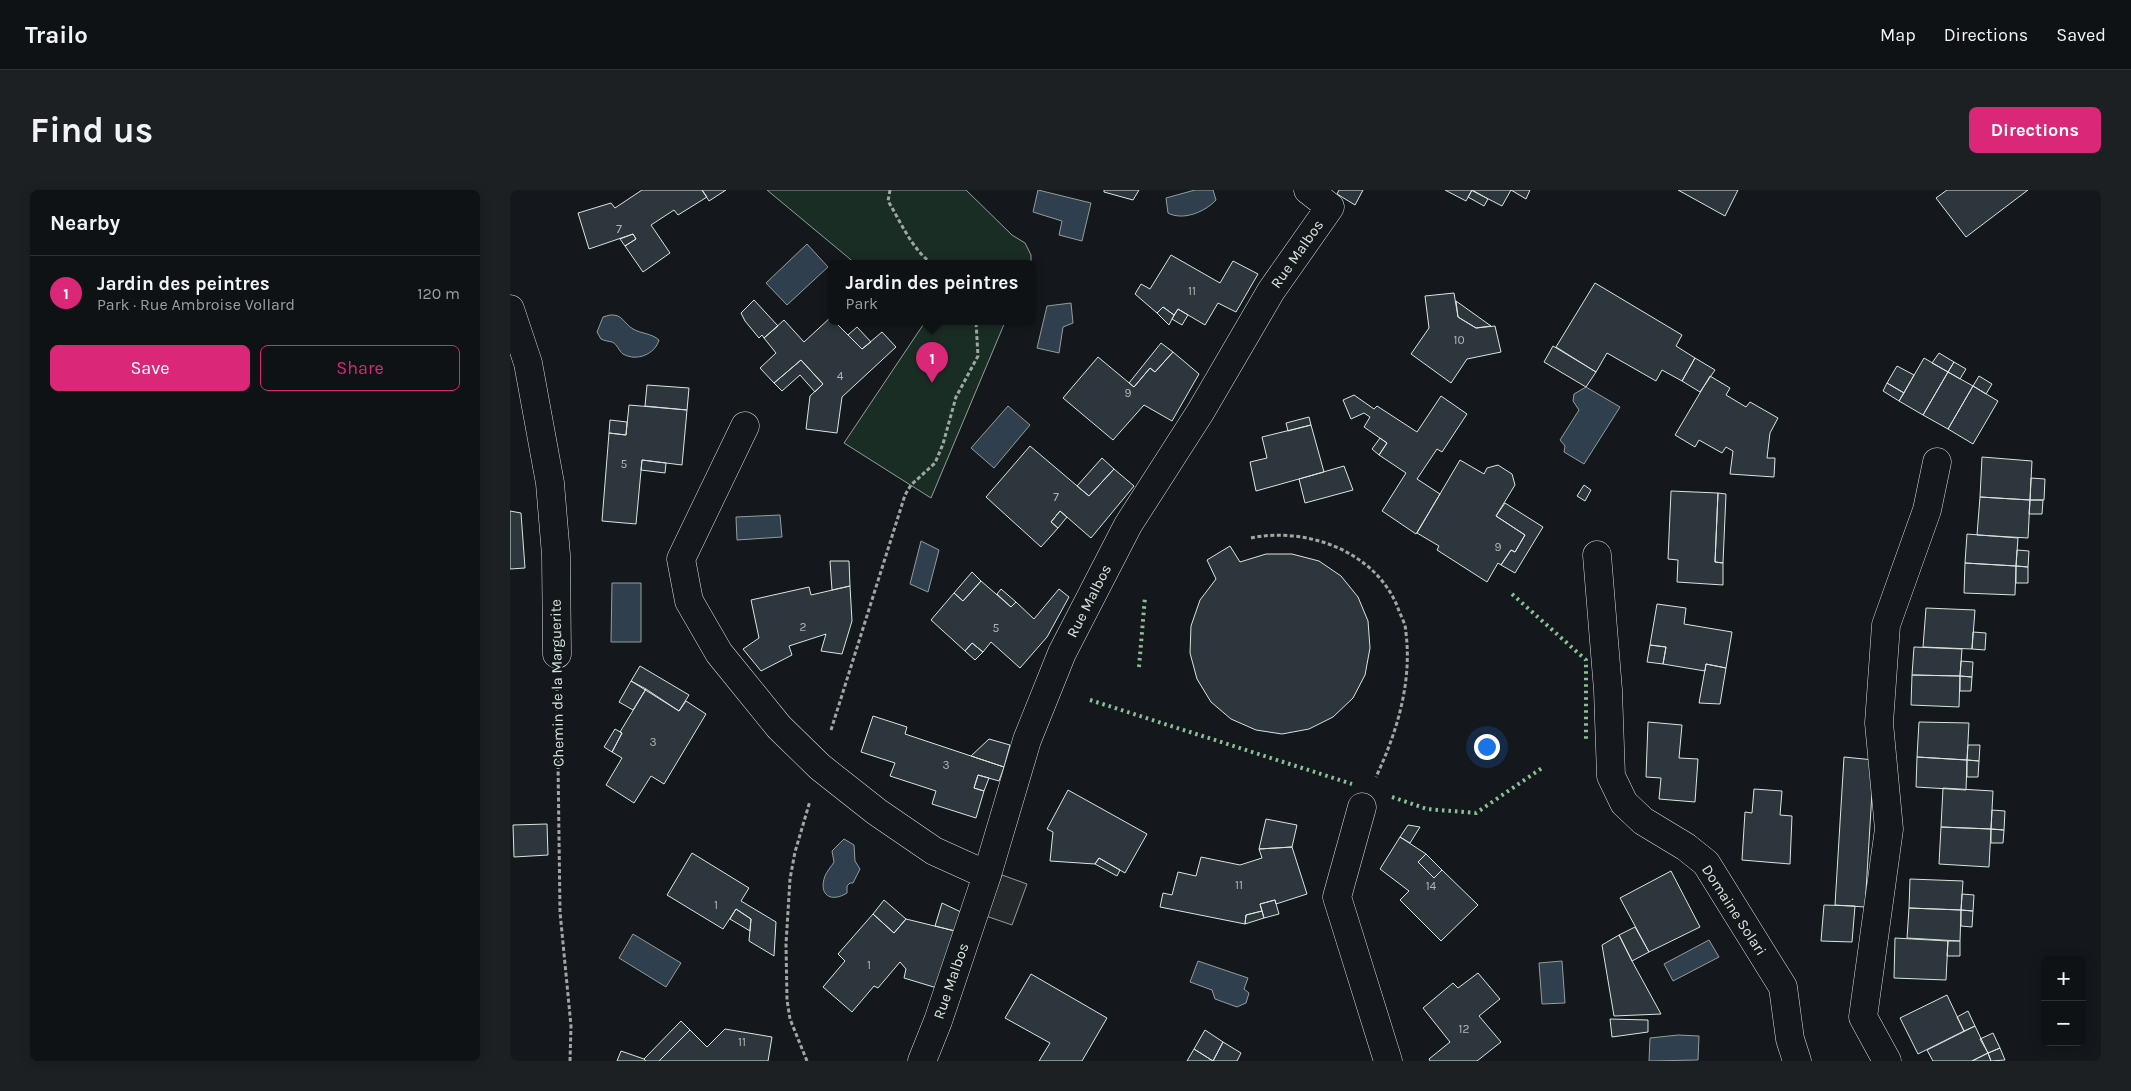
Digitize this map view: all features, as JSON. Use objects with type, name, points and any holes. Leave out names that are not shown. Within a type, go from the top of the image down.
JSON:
[{"type":"street","name":"Rue Malbos","points":[[922,1061],[938,1021],[988,874],[1027,740],[1062,653],[1128,525],[1201,411],[1271,291],[1330,207],[1308,190]]},
{"type":"street","name":"Chemin de la Marguerite","points":[[510,309],[528,363],[550,483],[556,554],[557,654]]},
{"type":"street","points":[[746,426],[681,559],[688,600],[719,652],[779,727],[820,767],[877,812],[934,851],[988,874]]},
{"type":"street","points":[[1887,1061],[1863,1017],[1889,828],[1879,723],[1886,625],[1927,510],[1937,462]]},
{"type":"street","name":"Domaine Solari","points":[[1597,555],[1608,690],[1611,776],[1624,803],[1643,821],[1686,847],[1706,864],[1783,987],[1790,1039],[1797,1061]]},
{"type":"street","points":[[1362,807],[1337,897],[1388,1061]]},
{"type":"path","points":[[890,190],[888,201],[915,246],[927,260]]},
{"type":"path","points":[[807,1061],[790,1019],[787,1000],[786,944],[790,879],[795,852],[905,495],[910,485],[935,463],[948,433],[951,413],[956,398],[978,356],[976,325]]},
{"type":"path","points":[[1251,538],[1268,534],[1292,535],[1329,542],[1355,556],[1380,579],[1395,598],[1406,631],[1408,666],[1401,709],[1386,756],[1362,807]]},
{"type":"path","name":"Chemin de la Marguerite","points":[[557,654],[560,912],[571,1026],[570,1061]]},
{"type":"green space","points":[[767,190],[966,190],[1012,235],[1025,243],[1031,255],[1031,260],[851,260]]},
{"type":"green space","points":[[923,325],[1004,325],[931,498],[844,443]]},
{"type":"shaded area","points":[[1002,875],[1027,884],[1012,925],[986,916]]},
{"type":"water","points":[[1038,190],[1091,203],[1082,241],[1059,235],[1062,221],[1033,212]]},
{"type":"water","points":[[1195,190],[1213,190],[1216,200],[1206,208],[1187,216],[1168,213],[1166,198]]},
{"type":"water","points":[[807,244],[828,267],[787,305],[766,283]]},
{"type":"water","points":[[1071,303],[1073,323],[1063,327],[1059,353],[1037,348],[1047,306]]},
{"type":"water","points":[[610,315],[620,317],[633,329],[656,338],[659,340],[657,345],[650,353],[639,357],[623,354],[614,343],[601,339],[597,332],[603,317]]},
{"type":"water","points":[[1586,387],[1620,407],[1584,464],[1564,452],[1565,446],[1560,440],[1579,410],[1573,401],[1574,394]]},
{"type":"water","points":[[1008,406],[1030,425],[994,468],[971,448]]},
{"type":"water","points":[[780,515],[782,537],[737,540],[736,517]]},
{"type":"water","points":[[921,541],[939,550],[928,592],[910,584]]},
{"type":"water","points":[[612,583],[641,583],[641,642],[611,642]]},
{"type":"water","points":[[844,839],[854,845],[855,861],[860,869],[853,883],[847,886],[847,893],[831,897],[825,892],[823,883],[826,874],[834,862],[832,851]]},
{"type":"water","points":[[633,934],[681,963],[666,987],[619,958]]},
{"type":"water","points":[[1709,940],[1719,957],[1673,981],[1664,964]]},
{"type":"water","points":[[1198,961],[1248,978],[1244,989],[1249,993],[1246,1003],[1237,1007],[1215,999],[1212,990],[1190,982]]},
{"type":"water","points":[[1562,961],[1565,1003],[1542,1004],[1539,963]]},
{"type":"water","points":[[1678,1035],[1699,1036],[1698,1060],[1649,1061],[1650,1038]]},
{"type":"building","points":[[642,190],[702,190],[707,197],[678,215],[674,210],[651,225],[670,253],[643,272],[625,246],[636,239],[633,234],[589,249],[578,213],[611,203],[615,208]]},
{"type":"building","points":[[702,190],[726,190],[709,201]]},
{"type":"building","points":[[1104,190],[1139,190],[1133,200],[1104,192]]},
{"type":"building","points":[[1339,190],[1363,190],[1355,205],[1337,194]]},
{"type":"building","points":[[1445,190],[1472,190],[1466,201]]},
{"type":"building","points":[[1471,190],[1511,190],[1502,206]]},
{"type":"building","points":[[1472,190],[1488,199],[1484,206],[1468,197]]},
{"type":"building","points":[[1511,190],[1530,190],[1526,199]]},
{"type":"building","points":[[1678,190],[1738,190],[1725,216]]},
{"type":"building","points":[[1947,190],[2028,190],[1966,237],[1936,198]]},
{"type":"building","points":[[633,234],[636,239],[625,246],[620,239]]},
{"type":"building","points":[[1171,255],[1220,283],[1233,261],[1258,274],[1236,312],[1218,303],[1205,325],[1178,309],[1174,315],[1163,307],[1157,313],[1135,294],[1141,284],[1150,289]]},
{"type":"building","points":[[1595,283],[1682,335],[1676,346],[1695,358],[1682,381],[1662,370],[1656,381],[1607,353],[1596,372],[1556,347]]},
{"type":"building","points":[[1454,293],[1458,317],[1476,328],[1495,326],[1501,352],[1467,359],[1451,383],[1411,354],[1429,328],[1425,296]]},
{"type":"building","points":[[754,300],[778,326],[764,338],[762,335],[759,338],[741,313]]},
{"type":"building","points":[[1456,301],[1491,326],[1476,328],[1458,317]]},
{"type":"building","points":[[1163,307],[1174,315],[1169,325],[1157,313]]},
{"type":"building","points":[[1178,309],[1188,315],[1182,325],[1172,319]]},
{"type":"building","points":[[784,320],[804,342],[828,320],[828,325],[838,325],[862,349],[882,332],[896,347],[842,397],[837,433],[806,429],[810,396],[823,384],[801,360],[774,383],[760,368],[776,353],[764,338]]},
{"type":"building","points":[[857,327],[871,342],[862,349],[848,335]]},
{"type":"building","points":[[1161,343],[1173,352],[1155,372],[1150,368],[1134,387],[1129,383]]},
{"type":"building","points":[[1553,346],[1596,372],[1586,387],[1544,362]]},
{"type":"building","points":[[1173,352],[1199,374],[1172,421],[1144,405],[1113,440],[1063,398],[1098,357],[1134,387],[1150,368],[1155,372]]},
{"type":"building","points":[[1939,353],[1954,362],[1948,372],[1932,363]]},
{"type":"building","points":[[1695,358],[1715,370],[1700,392],[1682,381]]},
{"type":"building","points":[[1924,358],[1948,372],[1923,415],[1899,401]]},
{"type":"building","points":[[801,360],[823,384],[815,392],[800,375],[782,391],[774,383]]},
{"type":"building","points":[[1954,362],[1966,369],[1960,379],[1948,372]]},
{"type":"building","points":[[1897,366],[1914,375],[1904,393],[1887,383]]},
{"type":"building","points":[[1948,372],[1973,386],[1948,429],[1923,415]]},
{"type":"building","points":[[1710,376],[1730,388],[1726,395],[1746,407],[1750,402],[1778,418],[1770,433],[1767,458],[1775,458],[1774,477],[1730,474],[1733,451],[1726,447],[1722,453],[1699,440],[1695,447],[1675,435]]},
{"type":"building","points":[[1979,376],[1992,384],[1986,394],[1973,386]]},
{"type":"building","points":[[1887,383],[1904,393],[1899,401],[1883,391]]},
{"type":"building","points":[[647,385],[689,388],[687,410],[645,406]]},
{"type":"building","points":[[1973,386],[1998,401],[1973,444],[1948,429]]},
{"type":"building","points":[[1354,395],[1374,409],[1377,406],[1417,432],[1441,396],[1467,414],[1442,452],[1437,449],[1417,479],[1440,494],[1416,534],[1382,511],[1406,473],[1379,455],[1387,443],[1364,427],[1370,417],[1364,413],[1351,419],[1343,400]]},
{"type":"building","points":[[629,405],[687,410],[682,465],[642,460],[636,524],[602,521],[609,433],[626,435]]},
{"type":"building","points":[[1309,417],[1311,425],[1288,431],[1286,423]]},
{"type":"building","points":[[610,420],[627,422],[626,435],[609,433]]},
{"type":"building","points":[[1311,425],[1324,472],[1256,491],[1250,462],[1267,458],[1262,437]]},
{"type":"building","points":[[1380,438],[1387,443],[1379,455],[1372,449]]},
{"type":"building","points":[[1030,446],[1089,496],[1114,469],[1134,486],[1091,538],[1060,511],[1051,522],[1058,528],[1041,547],[986,497]]},
{"type":"building","points":[[1982,457],[2032,461],[2030,500],[1980,497]]},
{"type":"building","points":[[1102,458],[1114,469],[1089,496],[1077,486]]},
{"type":"building","points":[[642,460],[666,463],[665,473],[641,470]]},
{"type":"building","points":[[1460,460],[1484,474],[1487,468],[1498,465],[1512,474],[1515,485],[1496,516],[1525,535],[1515,552],[1511,550],[1501,565],[1498,563],[1487,582],[1437,550],[1439,546],[1417,533]]},
{"type":"building","points":[[1344,466],[1353,490],[1305,503],[1299,479]]},
{"type":"building","points":[[2031,478],[2045,479],[2044,500],[2030,500]]},
{"type":"building","points":[[1584,485],[1591,490],[1585,501],[1577,496]]},
{"type":"building","points":[[1671,491],[1718,493],[1715,562],[1723,563],[1723,585],[1677,582],[1678,560],[1668,559]]},
{"type":"building","points":[[1718,493],[1726,494],[1723,563],[1715,562]]},
{"type":"building","points":[[1980,497],[2030,500],[2028,538],[1977,535]]},
{"type":"building","points":[[2030,500],[2043,500],[2042,514],[2029,514]]},
{"type":"building","points":[[1505,503],[1543,527],[1515,573],[1501,565],[1511,550],[1515,552],[1525,535],[1496,516]]},
{"type":"building","points":[[510,511],[521,513],[525,568],[510,569]]},
{"type":"building","points":[[1060,511],[1067,517],[1058,528],[1051,522]]},
{"type":"building","points":[[1967,534],[2018,538],[2016,566],[1965,563]]},
{"type":"building","points":[[1230,546],[1240,562],[1266,554],[1292,554],[1319,561],[1341,576],[1358,597],[1368,621],[1370,648],[1365,675],[1353,698],[1333,717],[1309,729],[1282,734],[1256,730],[1231,719],[1211,702],[1197,679],[1190,653],[1191,626],[1200,600],[1216,579],[1207,560]]},
{"type":"building","points":[[2017,550],[2029,551],[2028,567],[2016,566]]},
{"type":"building","points":[[830,561],[849,561],[850,586],[832,590]]},
{"type":"building","points":[[1965,563],[2016,566],[2015,595],[1964,593]]},
{"type":"building","points":[[2016,566],[2028,567],[2028,583],[2016,583]]},
{"type":"building","points":[[972,572],[981,581],[963,601],[954,593]]},
{"type":"building","points":[[981,581],[1011,607],[1016,602],[1034,619],[1059,589],[1069,597],[1047,637],[1020,668],[991,642],[983,652],[972,643],[965,651],[931,620],[954,593],[963,601]]},
{"type":"building","points":[[850,586],[852,621],[842,654],[821,651],[826,634],[789,646],[792,655],[761,671],[743,649],[759,638],[751,600],[809,587],[811,595]]},
{"type":"building","points":[[1001,589],[1016,602],[1011,607],[997,594]]},
{"type":"building","points":[[1657,604],[1686,608],[1684,624],[1732,632],[1726,668],[1706,664],[1705,671],[1663,664],[1666,647],[1650,645]]},
{"type":"building","points":[[1926,608],[1975,610],[1972,649],[1923,647]]},
{"type":"building","points":[[1973,632],[1986,633],[1985,650],[1972,649]]},
{"type":"building","points":[[972,643],[983,652],[975,660],[965,651]]},
{"type":"building","points":[[1650,645],[1666,647],[1663,664],[1647,662]]},
{"type":"building","points":[[1914,647],[1962,649],[1960,676],[1912,675]]},
{"type":"building","points":[[1961,661],[1973,662],[1972,677],[1960,676]]},
{"type":"building","points":[[1706,664],[1726,668],[1720,704],[1699,703]]},
{"type":"building","points":[[640,666],[689,695],[679,711],[631,681]]},
{"type":"building","points":[[1912,675],[1960,676],[1959,707],[1911,705]]},
{"type":"building","points":[[1960,676],[1972,677],[1971,691],[1960,691]]},
{"type":"building","points":[[631,681],[646,689],[633,710],[619,702]]},
{"type":"building","points":[[646,689],[679,711],[686,701],[706,714],[664,784],[651,776],[634,803],[606,785],[622,758],[612,752],[622,733],[620,732]]},
{"type":"building","points":[[873,716],[907,727],[905,734],[1004,767],[999,781],[978,775],[974,788],[984,791],[976,818],[932,804],[936,791],[890,776],[895,763],[861,752]]},
{"type":"building","points":[[1648,722],[1682,725],[1679,758],[1698,759],[1695,802],[1659,799],[1661,778],[1646,777]]},
{"type":"building","points":[[1919,722],[1969,723],[1967,760],[1917,757]]},
{"type":"building","points":[[615,729],[622,733],[612,752],[604,747]]},
{"type":"building","points":[[989,739],[1010,745],[1004,767],[971,756]]},
{"type":"building","points":[[1968,745],[1980,745],[1979,761],[1967,760]]},
{"type":"building","points":[[1844,757],[1874,760],[1865,907],[1835,905]]},
{"type":"building","points":[[1917,757],[1967,760],[1966,790],[1916,787]]},
{"type":"building","points":[[1967,760],[1979,761],[1978,777],[1967,777]]},
{"type":"building","points":[[978,775],[989,778],[984,791],[974,788]]},
{"type":"building","points":[[1943,788],[1993,791],[1991,829],[1941,827]]},
{"type":"building","points":[[1754,789],[1782,791],[1780,815],[1792,816],[1790,864],[1742,860],[1745,812],[1752,813]]},
{"type":"building","points":[[1068,790],[1147,834],[1125,873],[1099,858],[1095,864],[1050,861],[1053,832],[1047,829]]},
{"type":"building","points":[[1992,810],[2005,811],[2004,830],[1991,829]]},
{"type":"building","points":[[1266,819],[1297,825],[1292,847],[1259,849]]},
{"type":"building","points":[[547,824],[548,855],[514,857],[513,825]]},
{"type":"building","points":[[1408,825],[1420,827],[1410,843],[1400,837]]},
{"type":"building","points":[[1941,827],[1991,829],[1989,867],[1939,864]]},
{"type":"building","points":[[1991,829],[2004,830],[2003,843],[1991,843]]},
{"type":"building","points":[[1400,837],[1426,854],[1418,862],[1434,878],[1442,870],[1478,905],[1441,941],[1400,900],[1409,891],[1380,869]]},
{"type":"building","points":[[1292,847],[1307,894],[1276,904],[1275,900],[1260,904],[1262,911],[1246,915],[1245,924],[1160,907],[1163,893],[1172,895],[1178,872],[1196,876],[1201,857],[1240,865],[1262,858],[1259,849]]},
{"type":"building","points":[[692,853],[749,888],[741,901],[776,922],[774,956],[749,941],[751,919],[736,909],[723,929],[667,895]]},
{"type":"building","points":[[1426,854],[1442,870],[1434,878],[1418,862]]},
{"type":"building","points":[[1099,858],[1120,870],[1117,876],[1095,864]]},
{"type":"building","points":[[1671,871],[1700,927],[1649,952],[1620,898]]},
{"type":"building","points":[[1910,879],[1963,881],[1961,910],[1909,908]]},
{"type":"building","points":[[1962,894],[1974,895],[1973,911],[1961,910]]},
{"type":"building","points":[[884,900],[906,919],[894,933],[873,914]]},
{"type":"building","points":[[1275,900],[1279,914],[1264,918],[1260,904]]},
{"type":"building","points":[[942,903],[961,912],[955,931],[935,926]]},
{"type":"building","points":[[1824,905],[1855,906],[1852,942],[1821,941]]},
{"type":"building","points":[[1909,908],[1961,910],[1960,941],[1907,938]]},
{"type":"building","points":[[736,909],[751,919],[750,931],[730,919]]},
{"type":"building","points":[[1961,910],[1973,911],[1972,927],[1961,926]]},
{"type":"building","points":[[1262,911],[1264,918],[1245,924],[1246,915]]},
{"type":"building","points":[[873,914],[894,933],[906,919],[955,931],[937,988],[904,978],[906,969],[900,962],[878,988],[874,986],[852,1012],[823,987],[845,961],[838,954]]},
{"type":"building","points":[[1635,927],[1649,952],[1632,961],[1619,935]]},
{"type":"building","points":[[1619,935],[1661,1014],[1614,1016],[1602,945]]},
{"type":"building","points":[[1895,938],[1948,941],[1946,980],[1894,978]]},
{"type":"building","points":[[1948,941],[1960,941],[1960,956],[1947,956]]},
{"type":"building","points":[[1478,973],[1500,999],[1479,1016],[1501,1042],[1477,1061],[1430,1061],[1429,1059],[1450,1042],[1423,1008],[1453,983],[1458,988]]},
{"type":"building","points":[[1031,974],[1107,1018],[1082,1061],[1039,1061],[1050,1043],[1005,1018]]},
{"type":"building","points":[[1947,995],[1964,1031],[1918,1054],[1900,1018]]},
{"type":"building","points":[[1968,1011],[1975,1026],[1964,1031],[1957,1017]]},
{"type":"building","points":[[1610,1019],[1648,1020],[1648,1032],[1612,1037]]},
{"type":"building","points":[[681,1021],[690,1030],[659,1061],[646,1061],[644,1059]]},
{"type":"building","points":[[1975,1026],[1988,1053],[1972,1061],[1933,1061],[1927,1050]]},
{"type":"building","points":[[725,1029],[772,1037],[768,1061],[659,1061],[690,1030],[707,1047]]},
{"type":"building","points":[[1205,1030],[1223,1042],[1213,1061],[1194,1049]]},
{"type":"building","points":[[1993,1033],[2000,1048],[1988,1053],[1980,1039]]},
{"type":"building","points":[[1223,1042],[1241,1053],[1237,1061],[1213,1061]]},
{"type":"building","points":[[2000,1048],[2005,1060],[1991,1061],[1988,1053]]},
{"type":"building","points":[[1194,1049],[1213,1061],[1187,1061]]},
{"type":"building","points":[[621,1051],[644,1059],[646,1061],[617,1061]]},
{"type":"building","points":[[1988,1053],[1991,1061],[1972,1061]]},
{"type":"hedge","points":[[1512,594],[1586,660],[1586,740]]},
{"type":"hedge","points":[[1139,667],[1145,597]]},
{"type":"hedge","points":[[1090,700],[1352,784]]},
{"type":"hedge","points":[[1392,797],[1427,809],[1476,813],[1542,768]]},
{"type":"place","name":"Jardin des peintres","points":[[932,383]]}]
